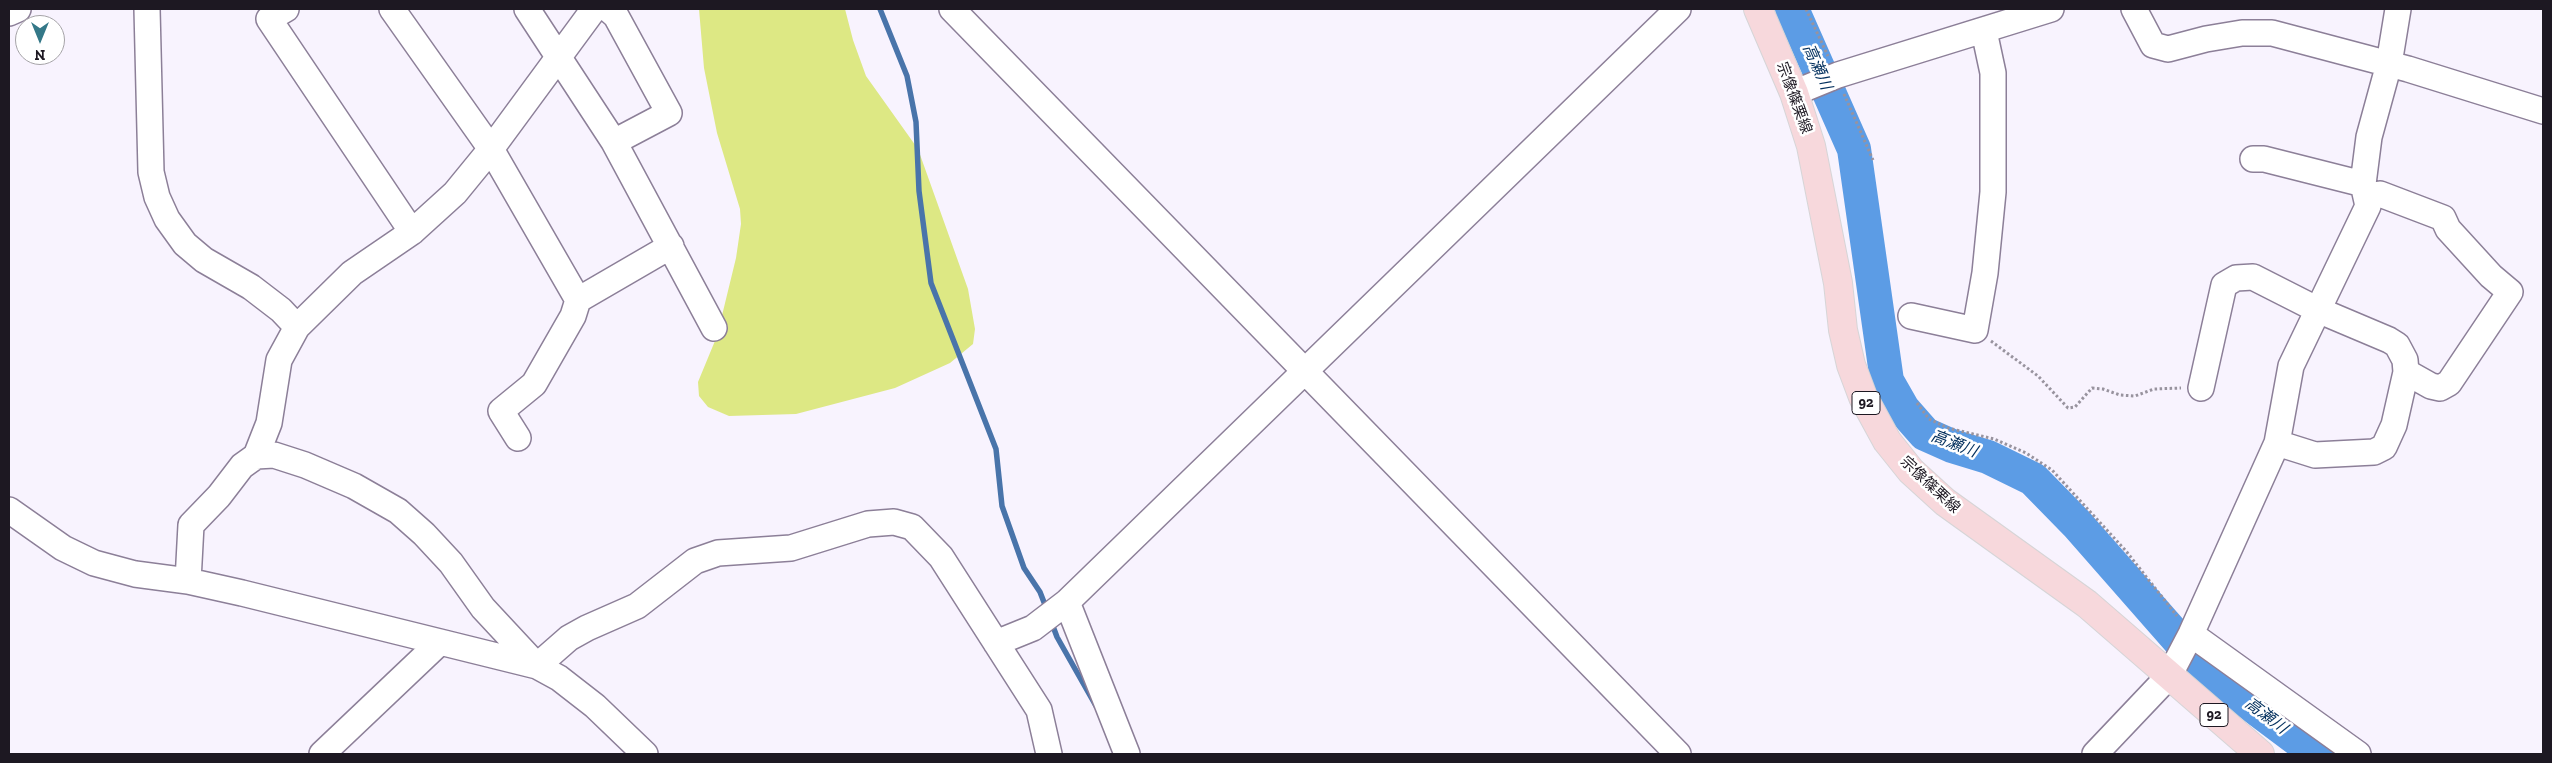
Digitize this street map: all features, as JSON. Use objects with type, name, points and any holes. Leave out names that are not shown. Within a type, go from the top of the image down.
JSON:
[{"type":"main road","name":"宗像篠栗線","points":[[1758,9],[1794,93],[1811,146],[1838,283],[1842,330],[1851,365],[1862,397],[1887,441],[1911,471],[1944,502],[2087,604],[2181,653],[2260,754]]},
{"type":"street","points":[[9,13],[18,9]]},
{"type":"street","points":[[147,9],[151,172],[157,197],[167,219],[185,244],[204,260],[251,287],[281,310],[296,327]]},
{"type":"street","points":[[286,9],[269,19],[412,232]]},
{"type":"street","points":[[392,9],[491,149],[578,300]]},
{"type":"street","points":[[527,9],[614,142],[714,328]]},
{"type":"street","points":[[256,456],[268,423],[279,360],[296,327],[352,273],[412,232],[455,193],[491,149],[558,55],[594,9]]},
{"type":"street","points":[[608,9],[616,16],[668,113],[614,142]]},
{"type":"street","points":[[952,9],[1678,754]]},
{"type":"street","points":[[996,643],[1032,628],[1067,602],[1678,9]]},
{"type":"street","points":[[1794,93],[1838,75],[2051,9]]},
{"type":"street","points":[[2134,9],[2153,45],[2168,49],[2233,34],[2272,33],[2390,64],[2543,111]]},
{"type":"street","points":[[2095,754],[2181,653],[2277,443],[2291,366],[2368,206],[2364,190],[2369,137],[2390,64],[2398,9]]},
{"type":"street","points":[[1911,316],[1975,330],[1985,273],[1992,192],[1992,73],[1984,31]]},
{"type":"street","points":[[2252,159],[2264,159],[2380,194],[2443,218],[2448,229],[2491,276],[2510,292],[2448,383],[2440,388],[2431,386],[2406,372]]},
{"type":"street","points":[[518,438],[501,411],[534,384],[573,316],[578,300],[671,246]]},
{"type":"street","points":[[2201,388],[2224,285],[2236,278],[2253,277],[2318,310],[2390,340],[2397,345],[2405,360],[2406,372],[2394,425],[2384,447],[2374,452],[2315,455],[2277,443]]},
{"type":"street","points":[[188,581],[191,525],[220,496],[242,466],[256,456],[274,455],[305,465],[354,486],[398,511],[424,534],[451,563],[483,608],[537,666]]},
{"type":"street","points":[[9,510],[63,548],[94,563],[135,574],[188,581],[537,666],[559,678],[595,706],[645,754]]},
{"type":"street","points":[[537,666],[569,638],[637,606],[695,561],[718,553],[791,548],[868,524],[894,522],[912,527],[941,557],[1039,710],[1049,754]]},
{"type":"street","points":[[1067,602],[1127,754]]},
{"type":"street","points":[[322,754],[439,643]]},
{"type":"street","points":[[2181,653],[2358,754]]},
{"type":"path","points":[[1806,9],[1838,75],[1849,108],[1873,160]]},
{"type":"path","points":[[1975,330],[2038,376],[2068,408],[2075,407],[2092,388],[2103,389],[2120,395],[2135,396],[2154,389],[2201,388]]},
{"type":"path","points":[[1917,403],[1929,419],[1948,428],[1994,439],[2026,453],[2052,470],[2126,551],[2181,653]]},
{"type":"green space","points":[[699,9],[845,9],[853,40],[866,76],[918,149],[968,289],[975,329],[973,344],[950,363],[895,388],[796,414],[729,416],[708,407],[699,396],[698,382],[717,336],[736,258],[741,224],[740,209],[717,133],[704,68]]},
{"type":"waterway","points":[[880,9],[907,76],[916,122],[919,191],[931,283],[996,449],[1002,506],[1024,568],[1040,592],[1047,610]]},
{"type":"waterway","name":"高瀬川","points":[[1792,9],[1854,149],[1887,381],[1903,409],[1925,434],[1952,446],[1988,457],[2033,479],[2077,524],[2206,671],[2317,754]]},
{"type":"waterway","points":[[1051,621],[1057,637],[1096,706]]}]
